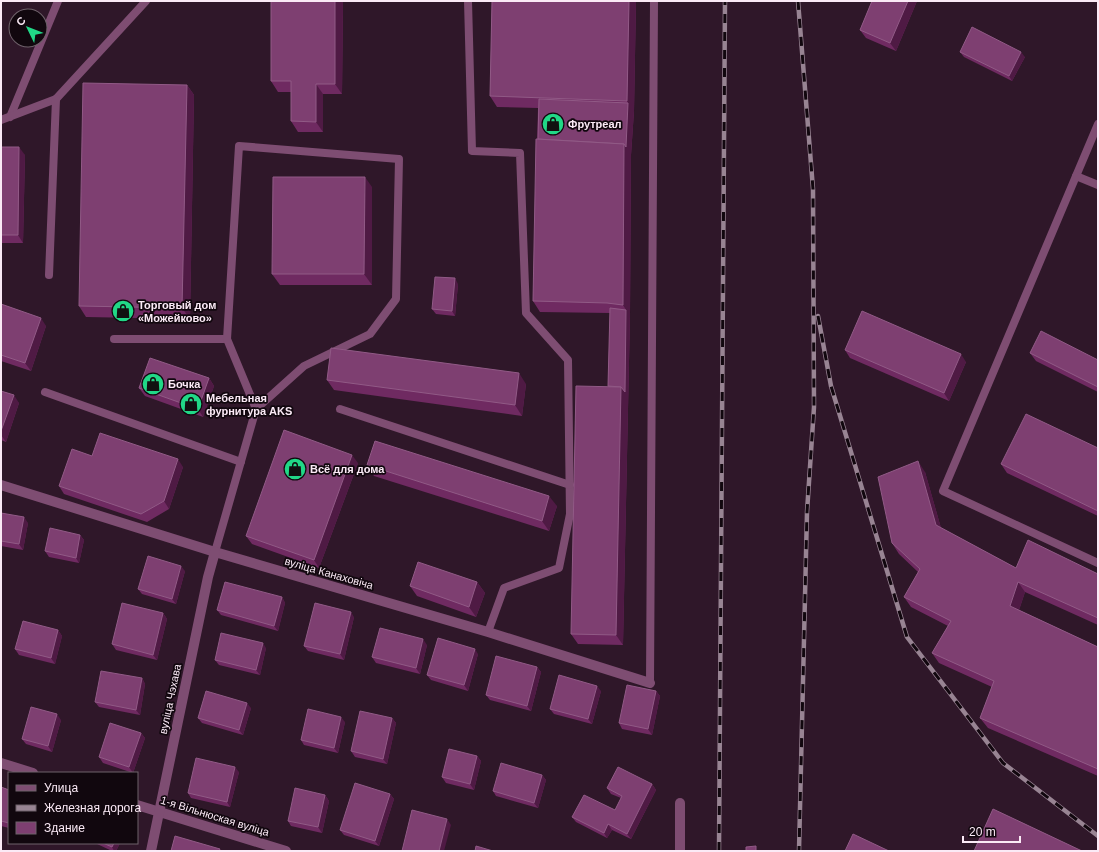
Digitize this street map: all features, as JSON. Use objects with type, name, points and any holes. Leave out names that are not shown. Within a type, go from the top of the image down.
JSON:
[{"type":"street","name":"вуліца Канаховіча","points":[[1,485],[215,552],[488,632],[650,682]]},
{"type":"street","name":"вуліца Чэхава","points":[[151,851],[206,585],[215,552]]},
{"type":"street","points":[[1,763],[30,772]]},
{"type":"street","points":[[680,803],[680,851]]},
{"type":"street","name":"1-я Вільнюская вуліца","points":[[138,805],[286,851]]},
{"type":"lane","points":[[10,117],[58,1]]},
{"type":"lane","points":[[1,120],[56,99],[146,1]]},
{"type":"lane","points":[[468,1],[472,151],[520,152],[526,312],[568,360],[570,514],[559,568],[504,588],[488,632]]},
{"type":"lane","points":[[650,682],[654,1]]},
{"type":"lane","points":[[49,275],[56,99]]},
{"type":"lane","points":[[1098,124],[943,491],[1098,563]]},
{"type":"lane","points":[[215,552],[256,409],[304,366],[370,334],[396,300],[399,159],[239,146],[227,339],[256,409]]},
{"type":"lane","points":[[1076,176],[1098,185]]},
{"type":"lane","points":[[114,339],[227,339]]},
{"type":"lane","points":[[44,392],[241,462]]},
{"type":"lane","points":[[340,410],[570,485]]},
{"type":"building","points":[[271,1],[335,1],[335,84],[316,84],[316,122],[291,121],[291,81],[271,81]]},
{"type":"building","points":[[492,1],[629,1],[627,101],[490,96]]},
{"type":"building","points":[[872,1],[908,1],[890,43],[860,30]]},
{"type":"building","points":[[972,27],[1021,52],[1009,76],[960,52]]},
{"type":"building","points":[[83,83],[187,85],[182,308],[79,306]]},
{"type":"building","points":[[539,99],[628,103],[626,147],[624,144],[538,139]]},
{"type":"building","points":[[536,139],[624,144],[623,305],[607,303],[533,301]]},
{"type":"building","points":[[1,147],[19,147],[18,235],[1,235]]},
{"type":"building","points":[[273,177],[365,177],[364,274],[272,274]]},
{"type":"building","points":[[435,277],[455,278],[452,311],[432,309]]},
{"type":"building","points":[[1,304],[41,318],[25,363],[1,355]]},
{"type":"building","points":[[610,308],[626,310],[625,392],[621,387],[608,386]]},
{"type":"building","points":[[862,311],[961,354],[944,393],[845,350]]},
{"type":"building","points":[[1041,331],[1098,360],[1098,387],[1030,353]]},
{"type":"building","points":[[331,348],[519,373],[515,405],[327,380]]},
{"type":"building","points":[[150,358],[209,378],[198,409],[139,388]]},
{"type":"building","points":[[576,386],[621,387],[616,635],[571,634]]},
{"type":"building","points":[[1,391],[14,395],[1,431]]},
{"type":"building","points":[[1026,414],[1098,448],[1098,511],[1001,464]]},
{"type":"building","points":[[284,430],[352,455],[314,560],[246,536]]},
{"type":"building","points":[[100,433],[178,459],[164,501],[141,514],[59,486],[72,449],[92,456]]},
{"type":"building","points":[[375,441],[549,496],[542,521],[367,465]]},
{"type":"building","points":[[918,461],[936,525],[1016,568],[1028,540],[1098,574],[1098,618],[1018,582],[1010,606],[1098,647],[1098,769],[980,718],[994,681],[932,653],[951,621],[904,597],[920,569],[892,543],[878,477]]},
{"type":"building","points":[[1,513],[24,517],[19,544],[1,541]]},
{"type":"building","points":[[50,528],[80,535],[76,558],[45,551]]},
{"type":"building","points":[[148,556],[181,566],[172,599],[138,589]]},
{"type":"building","points":[[418,562],[477,582],[469,607],[410,586]]},
{"type":"building","points":[[225,582],[282,597],[274,626],[217,610]]},
{"type":"building","points":[[122,603],[163,613],[153,655],[112,644]]},
{"type":"building","points":[[315,603],[351,612],[340,654],[304,646]]},
{"type":"building","points":[[23,621],[58,630],[51,658],[15,649]]},
{"type":"building","points":[[380,628],[423,639],[416,668],[372,657]]},
{"type":"building","points":[[221,633],[263,643],[256,670],[215,660]]},
{"type":"building","points":[[438,638],[475,649],[464,685],[427,675]]},
{"type":"building","points":[[496,656],[537,667],[527,706],[486,695]]},
{"type":"building","points":[[101,671],[142,678],[136,710],[95,702]]},
{"type":"building","points":[[559,675],[597,686],[588,719],[550,709]]},
{"type":"building","points":[[627,685],[656,691],[648,729],[619,723]]},
{"type":"building","points":[[206,691],[247,703],[239,730],[198,718]]},
{"type":"building","points":[[31,707],[57,714],[48,746],[22,739]]},
{"type":"building","points":[[308,709],[341,717],[334,748],[301,740]]},
{"type":"building","points":[[360,711],[392,718],[383,759],[351,751]]},
{"type":"building","points":[[110,723],[141,733],[129,767],[99,757]]},
{"type":"building","points":[[449,749],[477,756],[470,784],[442,777]]},
{"type":"building","points":[[196,758],[235,767],[227,802],[188,793]]},
{"type":"building","points":[[501,763],[542,775],[534,803],[493,791]]},
{"type":"building","points":[[618,767],[652,784],[627,834],[608,824],[604,833],[572,817],[584,795],[615,810],[622,796],[607,788]]},
{"type":"building","points":[[355,783],[390,794],[375,841],[340,830]]},
{"type":"building","points":[[1,787],[8,790],[8,823],[1,821]]},
{"type":"building","points":[[295,788],[325,795],[318,827],[288,821]]},
{"type":"building","points":[[993,809],[1082,851],[974,851]]},
{"type":"building","points":[[412,810],[447,819],[439,851],[402,851]]},
{"type":"building","points":[[853,834],[889,851],[845,851]]},
{"type":"building","points":[[175,836],[220,849],[219,851],[171,851]]},
{"type":"building","points":[[105,844],[114,844],[112,847]]},
{"type":"building","points":[[476,846],[493,851],[475,851]]},
{"type":"building","points":[[756,846],[756,851],[746,851],[746,847]]},
{"type":"railway","points":[[719,851],[725,1]]},
{"type":"railway","points":[[798,1],[813,189],[814,407],[807,512],[799,851]]},
{"type":"railway","points":[[818,316],[831,386],[907,637],[1003,763],[1098,836]]},
{"type":"place","name":"Фрутреал","points":[[553,124]]},
{"type":"place","name":"Торговый дом «Можейково»","points":[[123,311]]},
{"type":"place","name":"Бочка","points":[[153,384]]},
{"type":"place","name":"Мебельная фурнитура AKS","points":[[191,404]]},
{"type":"place","name":"Всё для дома","points":[[295,469]]}]
